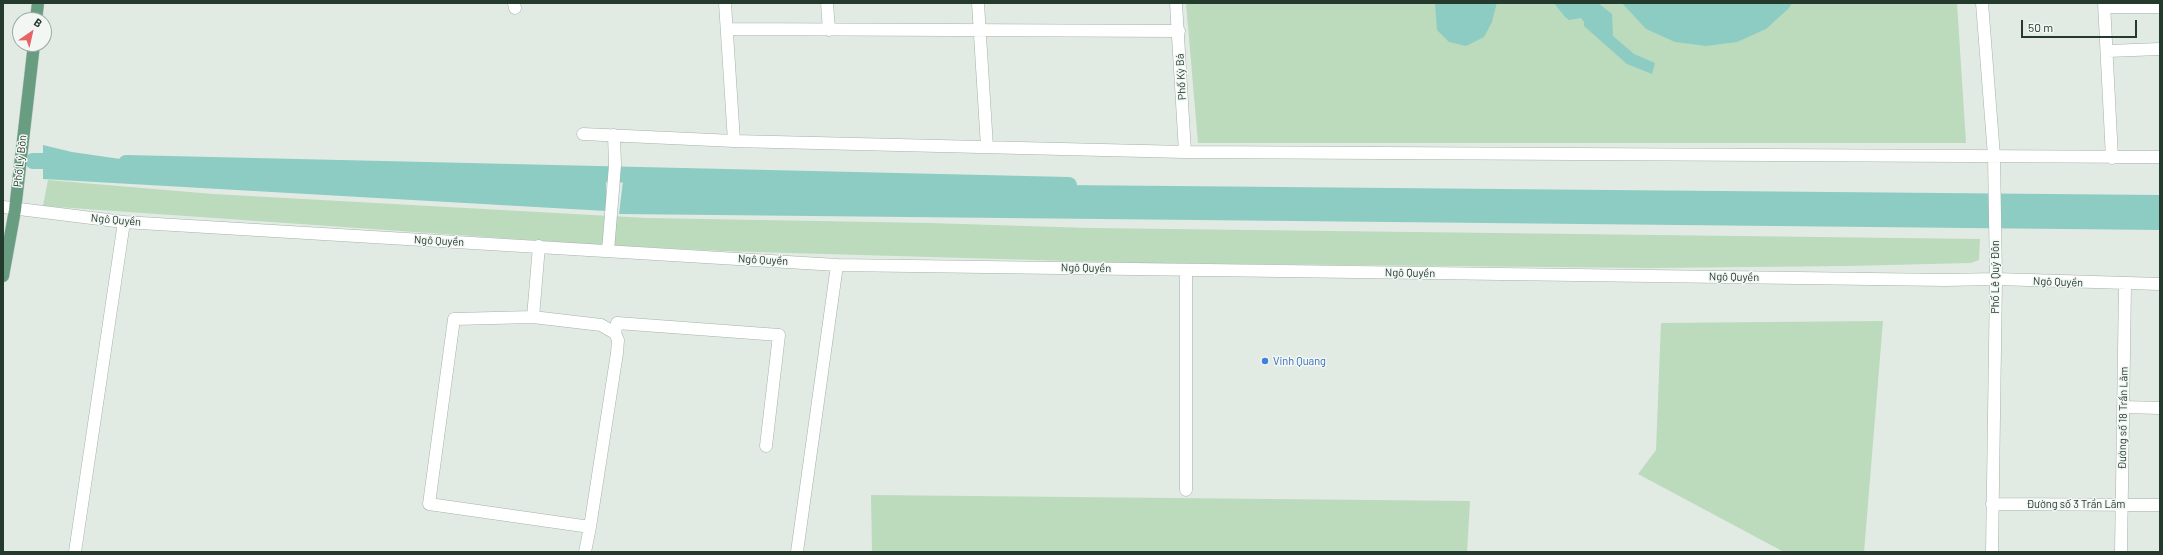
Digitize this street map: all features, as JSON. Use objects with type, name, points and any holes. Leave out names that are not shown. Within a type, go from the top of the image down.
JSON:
[{"type":"main road","name":"Phố Lý Bôn","points":[[3,276],[9,209],[33,52]]},
{"type":"street","points":[[725,3],[734,141]]},
{"type":"street","points":[[827,3],[829,30]]},
{"type":"street","points":[[978,3],[981,31],[987,147]]},
{"type":"street","name":"Phố Kỳ Bá","points":[[1176,3],[1179,31],[1185,152]]},
{"type":"street","name":"Phố Lê Quý Đôn","points":[[1982,3],[1995,183],[1996,279],[1992,552]]},
{"type":"street","points":[[2112,158],[2105,5],[2160,7]]},
{"type":"street","points":[[727,30],[1179,31]]},
{"type":"street","points":[[2108,52],[2160,49]]},
{"type":"street","points":[[583,134],[734,141],[1185,152],[1994,156],[2112,158],[2160,157]]},
{"type":"street","points":[[608,251],[615,165],[614,135]]},
{"type":"street","name":"Ngô Quyền","points":[[9,209],[124,222],[837,264],[1945,280],[1996,279],[2160,284]]},
{"type":"street","points":[[75,552],[124,222]]},
{"type":"street","points":[[533,317],[539,246]]},
{"type":"street","points":[[796,552],[837,264]]},
{"type":"street","points":[[1186,270],[1186,490]]},
{"type":"street","name":"Đường số 18 Trần Lãm","points":[[2121,552],[2125,284]]},
{"type":"street","points":[[590,527],[429,504],[454,319],[533,317],[601,325],[615,333]]},
{"type":"street","points":[[585,552],[617,353],[618,340],[615,333],[617,323],[778,335],[766,446]]},
{"type":"street","points":[[2123,407],[2160,408]]},
{"type":"street","name":"Đường số 3 Trần Lãm","points":[[1992,504],[2160,505]]},
{"type":"green space","points":[[1186,3],[1957,3],[1966,143],[1198,143]]},
{"type":"green space","points":[[48,180],[213,194],[646,218],[929,223],[1089,228],[1980,239],[1979,260],[1971,263],[1651,268],[1140,263],[722,251],[601,245],[43,206]]},
{"type":"green space","points":[[1883,321],[1864,552],[1784,552],[1638,474],[1656,450],[1661,323]]},
{"type":"green space","points":[[871,495],[1470,501],[1467,552],[872,552]]},
{"type":"water","points":[[1435,3],[1497,3],[1492,22],[1484,37],[1466,46],[1449,42],[1437,30]]},
{"type":"water","points":[[1554,3],[1598,3],[1612,14],[1613,36],[1634,54],[1655,63],[1652,74],[1627,64],[1584,26],[1584,22],[1581,18],[1569,20]]},
{"type":"water","points":[[1622,3],[1792,3],[1789,8],[1766,29],[1737,42],[1706,46],[1675,42],[1646,29]]},
{"type":"water","points":[[43,145],[72,152],[148,163],[606,174],[606,211],[43,179]]},
{"type":"water","points":[[623,181],[2160,195],[2160,230],[619,214]]},
{"type":"waterway","points":[[33,161],[65,161]]},
{"type":"waterway","points":[[126,163],[1069,185]]},
{"type":"place","name":"Vinh Quang","points":[[1265,361]]}]
